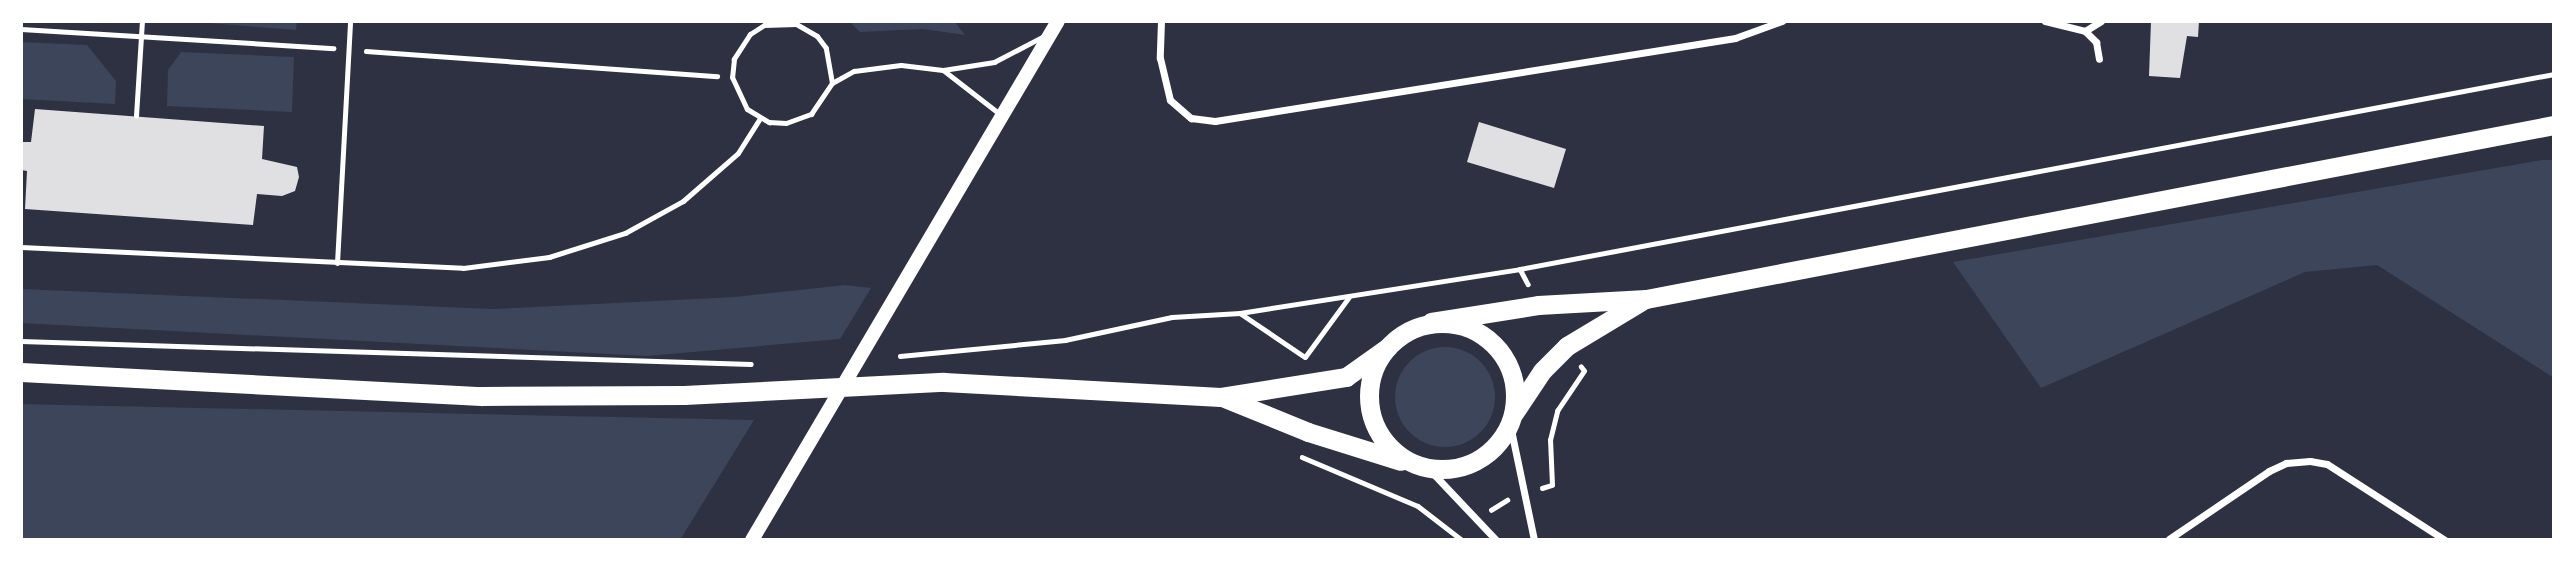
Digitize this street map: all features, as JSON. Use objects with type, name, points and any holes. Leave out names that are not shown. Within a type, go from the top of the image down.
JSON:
[{"type":"highway","points":[[21,372],[481,396],[761,390],[944,382],[1221,397],[1346,377],[1431,321],[1538,305],[1646,299],[2554,125]]},
{"type":"highway","points":[[1221,397],[1308,432],[1422,466],[1447,470],[1475,463],[1494,449],[1542,371],[1567,346],[1646,299]]},
{"type":"highway","points":[[1431,321],[1460,323],[1484,336],[1499,351],[1514,381],[1512,419]]},
{"type":"highway","points":[[1387,348],[1370,386],[1374,425],[1389,447],[1422,466]]},
{"type":"main road","points":[[752,540],[1054,27]]},
{"type":"street","points":[[1161,21],[1160,58],[1170,100],[1191,118],[1215,121],[1735,38],[1782,21]]},
{"type":"street","points":[[2045,21],[2085,31],[2096,42],[2099,59]]},
{"type":"street","points":[[2085,31],[2101,21]]},
{"type":"street","points":[[1512,419],[1534,540]]},
{"type":"street","points":[[2169,539],[2269,471],[2286,463],[2310,461],[2328,464],[2445,540]]},
{"type":"street","points":[[1422,466],[1479,519],[1496,540]]},
{"type":"lane","points":[[338,263],[350,21]]},
{"type":"lane","points":[[797,23],[817,36],[826,48],[832,83],[824,101],[801,120],[786,123],[760,118],[741,100],[732,77],[734,59],[750,34],[765,25],[797,23]]},
{"type":"lane","points":[[832,83],[854,71],[877,66],[918,65],[943,71],[994,62],[1054,27]]},
{"type":"lane","points":[[943,71],[1001,115]]},
{"type":"lane","points":[[21,247],[463,268],[549,257],[592,245],[683,201],[738,153],[760,118]]},
{"type":"path","points":[[136,116],[142,21]]},
{"type":"path","points":[[21,29],[349,49],[732,77]]},
{"type":"path","points":[[941,354],[1065,340],[1172,317],[1240,313],[1520,269],[2554,74]]},
{"type":"path","points":[[1240,313],[1305,357],[1349,296]]},
{"type":"path","points":[[21,341],[755,364]]},
{"type":"path","points":[[1301,459],[1418,506],[1461,538],[1479,519],[1503,501],[1552,485],[1550,440],[1557,411],[1584,371]]},
{"type":"shaded area","points":[[182,21],[297,21],[296,30]]},
{"type":"shaded area","points":[[849,21],[954,21],[965,35],[923,29],[860,32]]},
{"type":"shaded area","points":[[21,42],[87,45],[116,81],[115,104],[21,99]]},
{"type":"shaded area","points":[[181,52],[294,57],[292,112],[167,106],[168,70]]},
{"type":"shaded area","points":[[2554,160],[2554,378],[2377,265],[2305,272],[2041,388],[1953,262]]},
{"type":"shaded area","points":[[845,285],[871,288],[840,339],[647,356],[21,323],[21,289],[493,309],[735,297]]},
{"type":"shaded area","points":[[1445,347],[1473,355],[1487,369],[1495,397],[1487,425],[1473,439],[1445,447],[1417,439],[1403,425],[1395,397],[1403,369],[1417,355]]},
{"type":"shaded area","points":[[21,404],[754,420],[680,540],[21,540]]},
{"type":"building","points":[[2151,21],[2199,21],[2198,37],[2187,36],[2180,78],[2149,76]]},
{"type":"building","points":[[35,109],[264,126],[262,159],[297,167],[299,177],[295,191],[282,196],[257,194],[253,225],[25,209],[27,171],[21,170],[21,142],[31,142]]},
{"type":"building","points":[[1479,122],[1566,149],[1554,188],[1467,162]]}]
